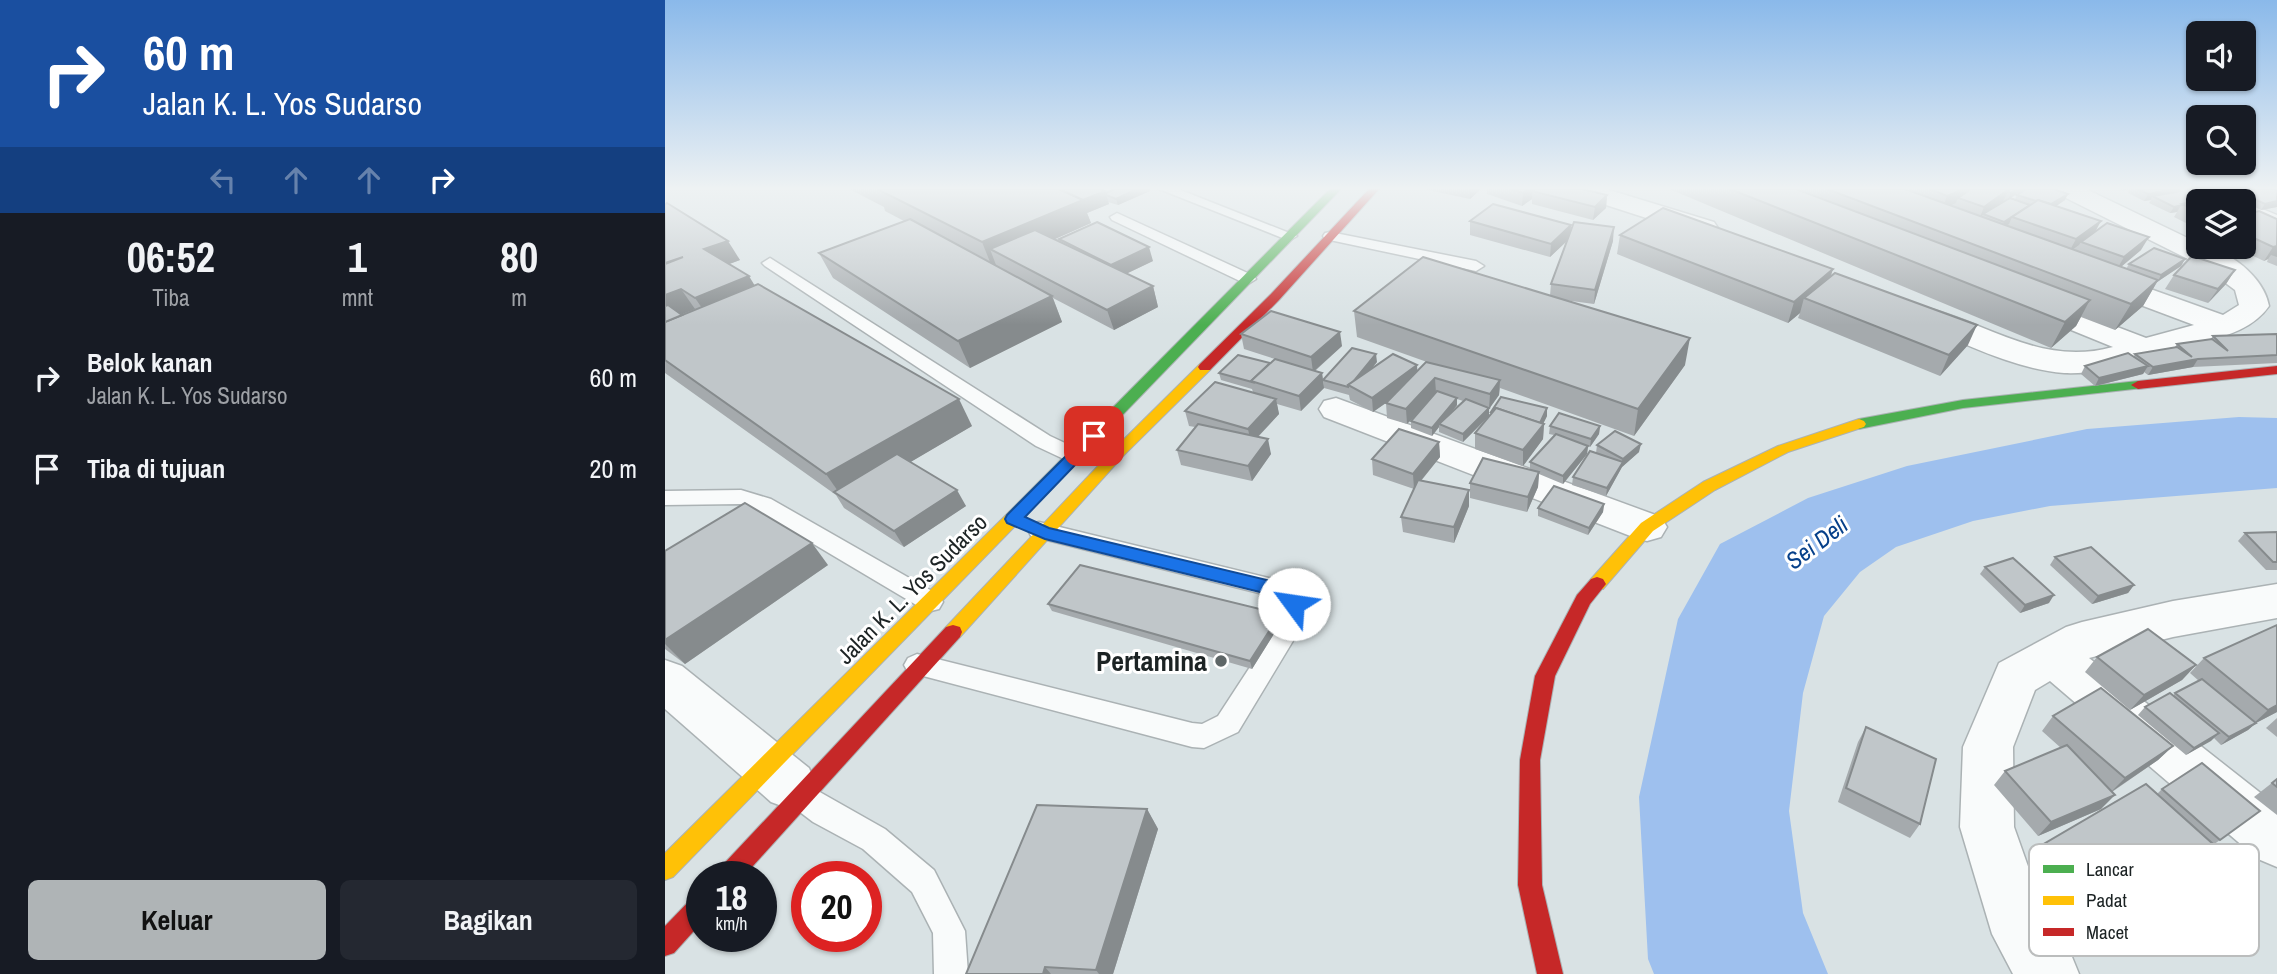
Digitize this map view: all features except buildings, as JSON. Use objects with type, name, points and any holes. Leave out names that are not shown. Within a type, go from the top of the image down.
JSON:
[{"type":"main road","name":"Jalan K. L. Yos Sudarso","points":[[737,861],[785,782],[882,652],[1290,236]]},
{"type":"main road","name":"Jalan K. L. Yos Sudarso","points":[[665,869],[785,782],[919,666],[1119,452],[1275,296],[1330,236]]},
{"type":"main road","points":[[1550,974],[1530,886],[1530,761],[1545,676],[1583,600],[1647,527],[1709,486],[1783,449],[1856,425],[1963,404],[2277,370]]},
{"type":"main road","points":[[665,944],[686,921]]},
{"type":"street","points":[[1719,234],[1733,239]]},
{"type":"street","points":[[1896,305],[2012,352],[2050,362],[2082,363],[2225,326],[2249,312],[2254,306],[2254,296],[2236,275],[2161,234]]},
{"type":"street","points":[[2071,269],[2225,326]]},
{"type":"street","points":[[2008,294],[2143,348]]},
{"type":"street","points":[[1336,409],[1647,527]]},
{"type":"street","points":[[2029,946],[2021,934],[1987,827],[1988,747],[2016,677],[2082,640],[2173,619],[2272,605]]},
{"type":"street","points":[[2053,656],[2277,840]]},
{"type":"street","points":[[665,680],[785,782]]},
{"type":"street","points":[[2036,956],[2048,974]]},
{"type":"lane","points":[[1154,234],[1248,279]]},
{"type":"lane","points":[[1286,234],[1290,236]]},
{"type":"lane","points":[[1330,236],[1476,266]]},
{"type":"lane","points":[[770,263],[1043,441],[1075,456]]},
{"type":"lane","points":[[665,498],[741,497],[763,504],[931,602]]},
{"type":"lane","points":[[882,652],[919,666],[1204,736],[1228,724],[1296,616],[1294,604],[1285,594],[1273,588],[1045,533],[1013,519]]},
{"type":"lane","points":[[785,782],[823,812],[874,839],[923,881],[949,931],[951,974]]},
{"type":"water","name":"Sei Deli","points":[[2239,417],[2277,418],[2277,488],[2050,506],[1973,521],[1896,547],[1860,572],[1824,616],[1803,693],[1789,811],[1803,913],[1828,974],[1654,974],[1648,959],[1639,797],[1678,619],[1720,544],[1808,498],[1907,466],[2087,429]]},
{"type":"traffic: fast","points":[[1015,516],[1291,234]]},
{"type":"traffic: fast","points":[[1859,424],[1963,404],[2138,385]]},
{"type":"traffic: slow","points":[[953,632],[1119,452],[1205,367]]},
{"type":"traffic: slow","points":[[1597,584],[1647,527],[1709,486],[1783,449],[1859,424]]},
{"type":"traffic: slow","points":[[665,869],[1015,516]]},
{"type":"traffic: jam","points":[[1205,367],[1332,234]]},
{"type":"traffic: jam","points":[[2138,385],[2277,370]]},
{"type":"traffic: jam","points":[[1550,974],[1530,885],[1530,760],[1545,676],[1583,600],[1597,584]]},
{"type":"traffic: jam","points":[[742,861],[953,632]]},
{"type":"traffic: jam","points":[[665,944],[686,921]]},
{"type":"place","name":"Pertamina","points":[[1221,661]]},
{"type":"route","points":[[1094,436],[1013,519],[1045,533],[1273,588],[1285,594],[1294,604]]}]
